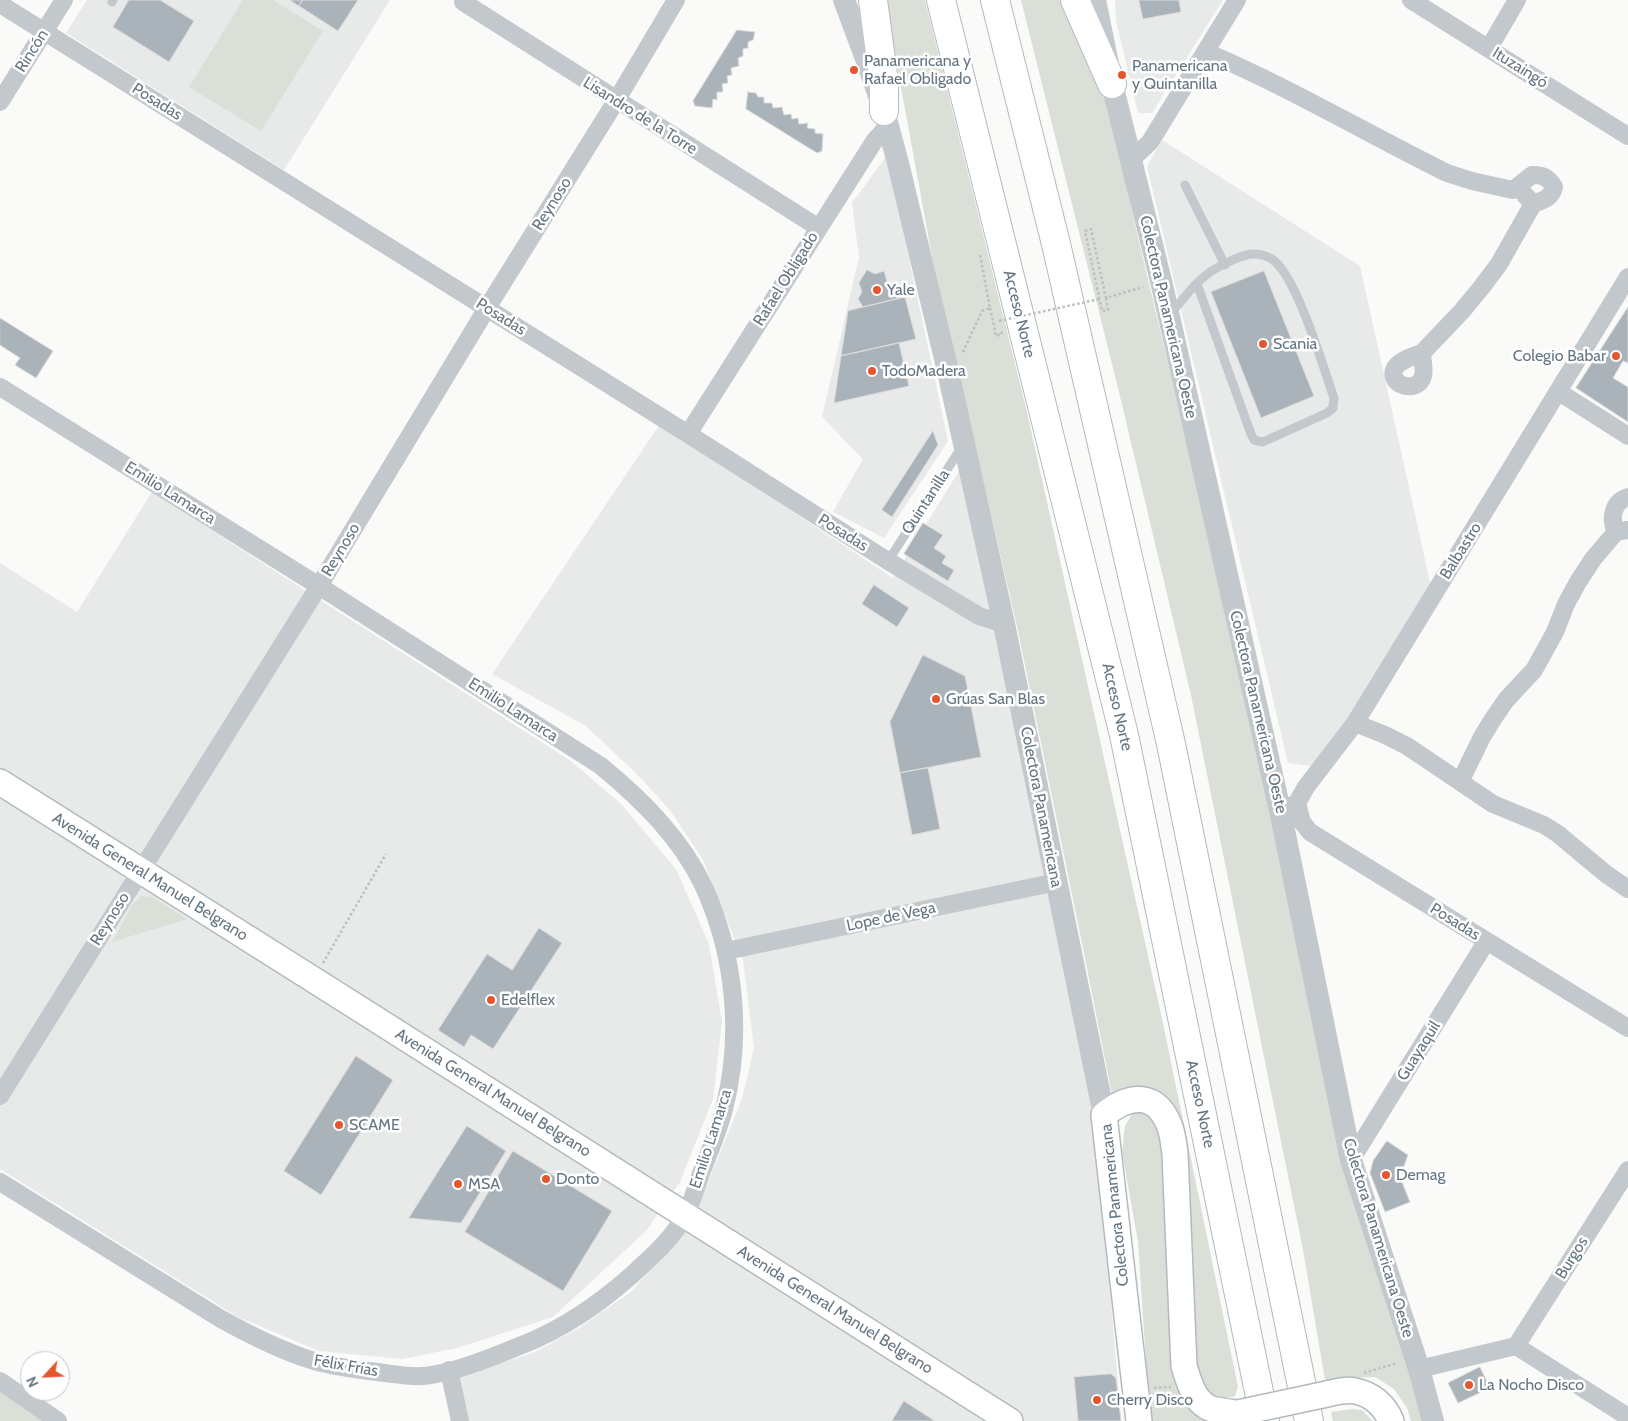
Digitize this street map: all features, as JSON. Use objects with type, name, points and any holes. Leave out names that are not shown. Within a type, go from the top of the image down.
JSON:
[{"type":"highway","points":[[873,0],[884,82],[886,119]]},
{"type":"highway","name":"Acceso Norte","points":[[941,0],[1124,735],[1265,1421]]},
{"type":"highway","points":[[995,0],[1056,244],[1171,744],[1309,1421]]},
{"type":"highway","points":[[1075,0],[1112,84]]},
{"type":"main road","name":"Avenida General Manuel Belgrano","points":[[0,782],[1010,1421]]},
{"type":"main road","points":[[1104,1115],[1122,1102],[1145,1100],[1155,1104],[1162,1112],[1170,1128],[1175,1154],[1184,1366],[1191,1388],[1198,1399],[1210,1408],[1232,1416],[1346,1390],[1356,1391],[1367,1395],[1381,1405],[1386,1410],[1391,1421]]},
{"type":"main road","name":"Colectora Panamericana","points":[[1104,1115],[1139,1421]]},
{"type":"street","name":"Rincón","points":[[0,102],[64,0]]},
{"type":"street","name":"Reynoso","points":[[0,1096],[319,586],[676,0]]},
{"type":"street","name":"Colectora Panamericana","points":[[844,0],[886,119],[947,367],[1004,624],[1104,1115]]},
{"type":"street","name":"Colectora Panamericana Oeste","points":[[1095,0],[1112,84],[1288,808],[1351,1160],[1418,1364],[1433,1421]]},
{"type":"street","points":[[1131,160],[1150,142],[1237,0]]},
{"type":"street","name":"Ituzaingó","points":[[1411,0],[1628,136]]},
{"type":"street","points":[[1489,48],[1517,0]]},
{"type":"street","name":"Lisandro de la Torre","points":[[463,2],[818,228]]},
{"type":"street","name":"Posadas","points":[[0,4],[888,561],[979,616],[1004,624]]},
{"type":"street","points":[[1206,52],[1273,82],[1446,173],[1513,190],[1529,198],[1533,204]]},
{"type":"street","name":"Rafael Obligado","points":[[688,434],[876,140],[886,119]]},
{"type":"street","points":[[1422,353],[1462,311],[1499,264],[1533,204],[1548,198],[1552,194],[1554,187],[1550,180],[1542,175],[1532,175],[1513,190]]},
{"type":"street","name":"Balbastro","points":[[1288,808],[1306,788],[1355,723],[1628,277]]},
{"type":"street","name":"Emilio Lamarca","points":[[0,387],[319,586],[601,766],[645,805],[669,832],[703,885],[716,918],[732,978],[733,1001],[733,1063],[724,1113],[685,1216]]},
{"type":"street","points":[[1559,392],[1628,436]]},
{"type":"street","points":[[1460,782],[1492,719],[1506,700],[1534,670],[1555,632],[1566,604],[1578,582],[1593,559],[1622,531],[1612,520],[1616,506],[1628,498]]},
{"type":"street","points":[[1355,723],[1407,746],[1493,804],[1544,825],[1599,869],[1628,889]]},
{"type":"street","name":"Posadas","points":[[1288,808],[1310,832],[1628,1028]]},
{"type":"street","name":"Lope de Vega","points":[[726,951],[1057,882]]},
{"type":"street","name":"Guayaquil","points":[[1351,1160],[1486,942]]},
{"type":"street","name":"Burgos","points":[[1516,1346],[1628,1170]]},
{"type":"street","name":"Félix Frías","points":[[0,1182],[251,1335],[312,1361],[337,1367],[409,1376],[423,1376],[488,1358],[529,1343],[561,1328],[617,1289],[663,1246],[685,1216]]},
{"type":"street","points":[[1418,1364],[1516,1346],[1628,1417]]},
{"type":"street","points":[[449,1370],[460,1421]]},
{"type":"street","points":[[0,1381],[58,1421]]},
{"type":"lane","points":[[1185,185],[1225,265]]},
{"type":"lane","points":[[1169,315],[1205,275],[1236,259],[1253,254],[1264,255],[1272,259],[1284,272],[1297,296],[1334,398],[1333,408],[1327,413],[1263,442],[1254,440],[1250,434],[1197,284]]},
{"type":"lane","name":"Quintanilla","points":[[888,561],[964,443]]},
{"type":"path","points":[[1091,229],[1106,298],[1108,310],[1102,311],[1085,230],[1091,229]]},
{"type":"path","points":[[985,254],[980,255],[996,336],[1002,334],[999,321],[1100,299]]},
{"type":"path","points":[[1106,298],[1161,281]]},
{"type":"path","points":[[947,367],[961,355],[982,311],[990,308]]},
{"type":"path","points":[[314,980],[386,854]]},
{"type":"path","points":[[1358,1374],[1418,1364]]},
{"type":"shaded area","points":[[87,0],[390,0],[284,170],[66,33]]},
{"type":"shaded area","points":[[243,0],[273,0],[323,31],[261,131],[189,87]]},
{"type":"shaded area","points":[[885,0],[925,0],[1026,408],[1161,1014],[1238,1387],[1235,1396],[1217,1396],[1207,1390],[1194,1370],[1180,1256],[1154,1092],[1132,1088],[1112,1095],[1018,631],[933,262]]},
{"type":"shaded area","points":[[1021,0],[1063,0],[1093,64],[1114,123],[1134,220],[1287,866],[1426,1421],[1411,1421],[1407,1408],[1394,1389],[1375,1377],[1325,1380],[1303,1250],[1191,695],[1119,392]]},
{"type":"shaded area","points":[[1115,0],[1223,0],[1152,113],[1138,113],[1116,21]]},
{"type":"shaded area","points":[[1162,140],[1360,266],[1432,591],[1353,722],[1311,766],[1288,763],[1147,166]]},
{"type":"shaded area","points":[[887,155],[948,441],[884,538],[833,512],[863,459],[822,417],[859,257],[852,203]]},
{"type":"shaded area","points":[[660,424],[893,578],[962,466],[1094,1097],[1121,1421],[467,1421],[458,1376],[533,1353],[579,1328],[632,1291],[676,1240],[698,1206],[742,1099],[754,1048],[743,960],[703,860],[670,810],[639,776],[586,726],[492,674]]},
{"type":"shaded area","points":[[152,492],[571,761],[621,804],[676,869],[709,944],[722,1022],[713,1099],[680,1182],[646,1231],[553,1317],[457,1348],[402,1359],[319,1351],[238,1317],[0,1169],[0,563],[77,612]]},
{"type":"shaded area","points":[[141,896],[152,897],[187,919],[112,942],[133,904]]},
{"type":"shaded area","points":[[1140,1111],[1154,1116],[1166,1153],[1172,1363],[1210,1421],[1150,1421],[1138,1242],[1122,1152],[1125,1126],[1132,1114]]},
{"type":"shaded area","points":[[0,1381],[20,1395],[20,1401],[29,1401],[58,1421],[0,1421]]},
{"type":"shaded area","points":[[1352,1409],[1362,1410],[1373,1421],[1333,1421],[1331,1412]]},
{"type":"building","points":[[129,0],[160,0],[194,21],[169,62],[113,27]]},
{"type":"building","points":[[290,0],[303,0],[299,6]]},
{"type":"building","points":[[303,0],[358,0],[338,31],[299,6]]},
{"type":"building","points":[[1139,0],[1179,0],[1181,12],[1143,19]]},
{"type":"building","points":[[737,30],[755,32],[753,40],[748,42],[748,48],[743,49],[743,56],[738,58],[739,66],[731,68],[732,75],[727,76],[728,83],[722,84],[723,92],[717,92],[717,100],[713,99],[712,108],[695,106],[693,101]]},
{"type":"building","points":[[748,92],[756,93],[758,97],[764,97],[764,103],[772,103],[773,108],[782,107],[784,115],[791,114],[792,119],[798,118],[799,124],[808,123],[807,128],[815,129],[815,133],[823,134],[822,151],[817,153],[746,109]]},
{"type":"building","name":"Yale","points":[[867,270],[875,274],[884,271],[889,288],[905,297],[863,307],[858,299],[862,292],[859,283]]},
{"type":"building","name":"Scania","points":[[1264,271],[1314,396],[1261,418],[1211,292]]},
{"type":"building","name":"TodoMadera","points":[[905,297],[916,339],[841,356],[848,311]]},
{"type":"building","points":[[1628,307],[1628,363],[1623,361],[1613,378],[1628,387],[1628,422],[1576,388]]},
{"type":"building","points":[[0,318],[53,351],[36,378],[15,365],[20,358],[0,345]]},
{"type":"building","name":"TodoMadera","points":[[899,343],[909,386],[834,403],[841,356]]},
{"type":"building","points":[[933,431],[938,445],[892,517],[882,510]]},
{"type":"building","points":[[923,523],[943,535],[934,548],[946,556],[942,563],[954,570],[948,581],[904,554]]},
{"type":"building","points":[[874,585],[909,608],[897,627],[862,604]]},
{"type":"building","name":"Grúas San Blas","points":[[923,655],[965,676],[981,757],[900,773],[890,722]]},
{"type":"building","points":[[928,768],[940,829],[912,835],[900,773]]},
{"type":"building","name":"Edelflex","points":[[539,928],[562,943],[493,1049],[471,1035],[464,1047],[438,1030],[487,954],[512,970]]},
{"type":"building","name":"SCAME","points":[[356,1056],[393,1080],[321,1195],[284,1171]]},
{"type":"building","name":"MSA","points":[[467,1126],[506,1151],[461,1223],[409,1218]]},
{"type":"building","name":"Demag","points":[[1387,1141],[1408,1155],[1400,1177],[1410,1202],[1385,1212],[1370,1173],[1373,1161]]},
{"type":"building","points":[[513,1151],[612,1211],[563,1291],[465,1232]]},
{"type":"building","name":"La Nocho Disco","points":[[1480,1367],[1490,1388],[1458,1403],[1448,1383]]},
{"type":"building","name":"Cherry Disco","points":[[1111,1374],[1116,1378],[1121,1421],[1078,1421],[1074,1377]]},
{"type":"building","points":[[904,1401],[935,1421],[892,1421]]},
{"type":"place","name":"Panamericana y Rafael Obligado","points":[[854,70]]},
{"type":"place","name":"Panamericana y Quintanilla","points":[[1122,75]]},
{"type":"place","name":"Yale","points":[[877,290]]},
{"type":"place","name":"Scania","points":[[1263,344]]},
{"type":"place","name":"Colegio Babar","points":[[1616,356]]},
{"type":"place","name":"TodoMadera","points":[[872,371]]},
{"type":"place","name":"Grúas San Blas","points":[[936,699]]},
{"type":"place","name":"Edelflex","points":[[491,1000]]},
{"type":"place","name":"SCAME","points":[[339,1125]]},
{"type":"place","name":"Demag","points":[[1386,1175]]},
{"type":"place","name":"Donto","points":[[546,1179]]},
{"type":"place","name":"MSA","points":[[458,1184]]},
{"type":"place","name":"La Nocho Disco","points":[[1469,1385]]},
{"type":"place","name":"Cherry Disco","points":[[1097,1400]]}]
